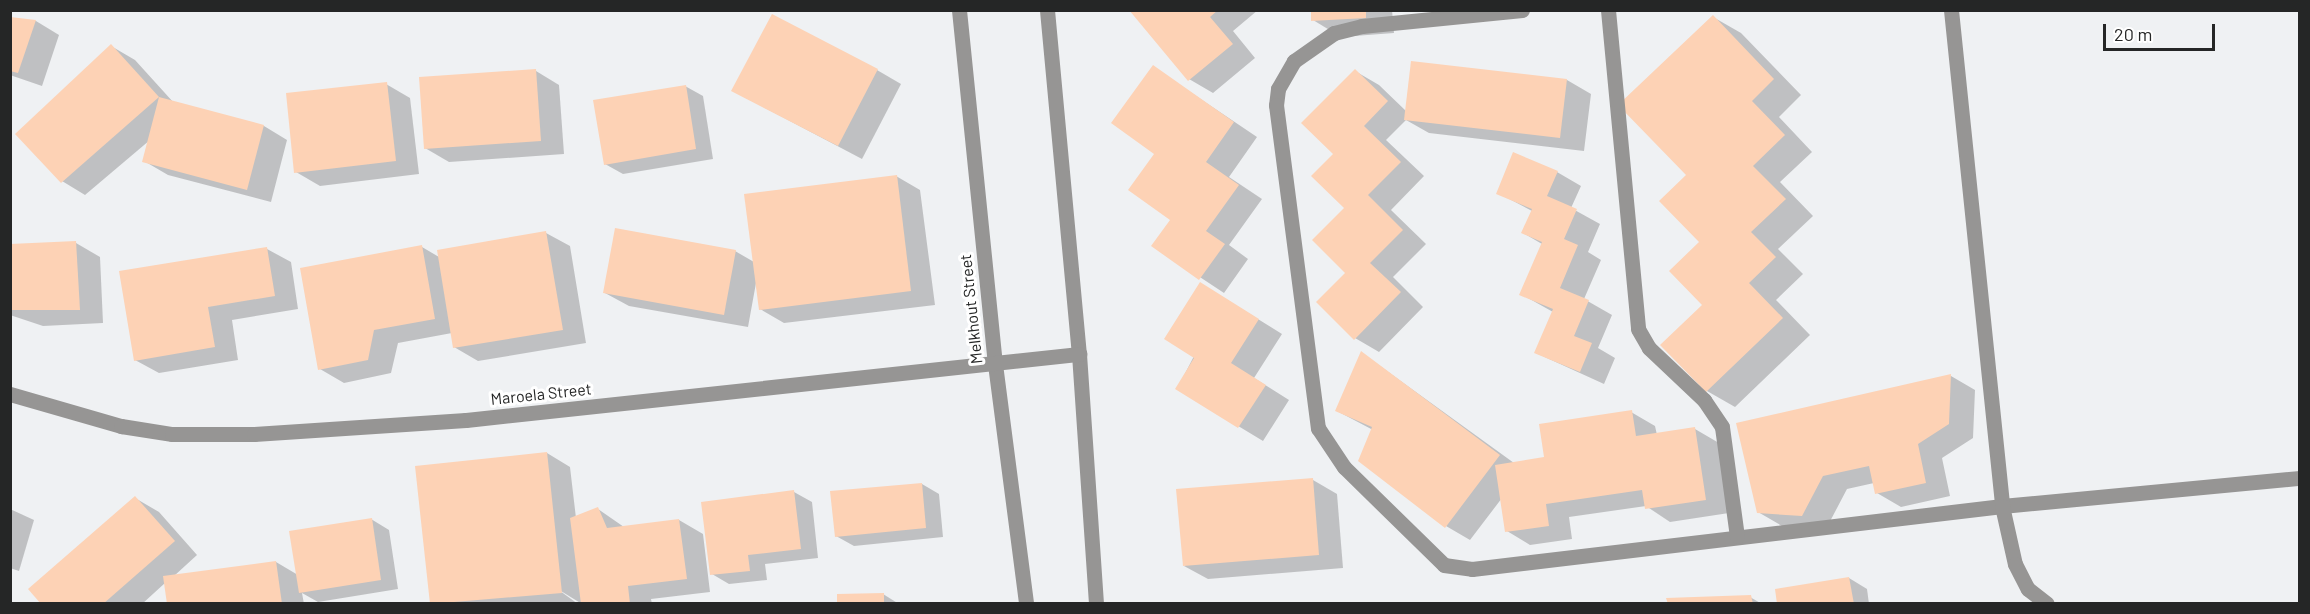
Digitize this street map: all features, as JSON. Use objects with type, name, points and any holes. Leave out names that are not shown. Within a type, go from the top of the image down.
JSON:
[{"type":"street","name":"Melkhout Street","points":[[959,10],[995,364],[1026,603]]},
{"type":"street","points":[[1047,10],[1079,354],[1096,603]]},
{"type":"street","points":[[1522,10],[1362,26],[1334,33],[1294,61],[1284,75],[1276,105],[1318,428],[1344,467],[1444,566],[1472,569],[2002,506],[2300,478]]},
{"type":"street","points":[[1608,10],[1638,329],[1649,348],[1704,400],[1722,427],[1737,536]]},
{"type":"street","points":[[1951,10],[2002,506],[2015,564],[2028,589],[2047,603]]},
{"type":"street","name":"Maroela Street","points":[[10,394],[122,426],[172,434],[255,434],[466,420],[1079,354]]},
{"type":"building","points":[[1129,10],[1218,10],[1210,17],[1233,44],[1188,81]]},
{"type":"building","points":[[1311,10],[1366,10],[1366,18],[1311,21]]},
{"type":"building","points":[[772,14],[878,69],[838,146],[731,91]]},
{"type":"building","points":[[1713,15],[1774,79],[1752,101],[1785,135],[1753,166],[1786,199],[1751,232],[1776,257],[1749,283],[1783,318],[1706,392],[1660,345],[1702,305],[1669,271],[1699,242],[1659,201],[1686,175],[1618,105]]},
{"type":"building","points":[[10,17],[36,20],[18,73],[10,71]]},
{"type":"building","points":[[111,44],[159,97],[61,183],[15,134]]},
{"type":"building","points":[[1411,61],[1567,79],[1560,138],[1404,120]]},
{"type":"building","points":[[1153,65],[1234,122],[1206,162],[1239,185],[1206,231],[1225,244],[1199,280],[1151,246],[1170,220],[1128,190],[1154,154],[1111,123]]},
{"type":"building","points":[[536,69],[541,141],[424,149],[419,77]]},
{"type":"building","points":[[1355,69],[1388,101],[1364,126],[1401,162],[1368,195],[1403,230],[1370,263],[1401,292],[1354,340],[1316,302],[1345,273],[1312,240],[1344,208],[1311,176],[1333,154],[1301,123]]},
{"type":"building","points":[[387,82],[396,161],[294,173],[286,93]]},
{"type":"building","points":[[686,85],[696,149],[604,165],[593,100]]},
{"type":"building","points":[[159,97],[264,125],[247,190],[142,162]]},
{"type":"building","points":[[1513,152],[1558,171],[1547,196],[1577,209],[1564,239],[1578,245],[1560,288],[1589,300],[1574,336],[1592,343],[1580,372],[1534,353],[1553,309],[1519,295],[1542,242],[1521,233],[1532,209],[1496,194]]},
{"type":"building","points":[[897,175],[911,291],[759,310],[744,194]]},
{"type":"building","points":[[615,228],[736,250],[724,315],[603,293]]},
{"type":"building","points":[[546,231],[563,330],[453,348],[437,250]]},
{"type":"building","points":[[76,241],[80,310],[10,310],[10,244]]},
{"type":"building","points":[[422,245],[435,319],[374,330],[368,360],[318,370],[300,268]]},
{"type":"building","points":[[267,247],[275,296],[208,307],[215,347],[134,361],[119,271]]},
{"type":"building","points":[[1200,282],[1259,319],[1231,363],[1266,385],[1238,428],[1175,389],[1194,358],[1164,339]]},
{"type":"building","points":[[1361,351],[1500,455],[1445,528],[1358,461],[1372,427],[1335,411]]},
{"type":"building","points":[[1951,374],[1949,424],[1918,444],[1926,483],[1875,494],[1869,466],[1823,476],[1802,516],[1757,513],[1736,423]]},
{"type":"building","points":[[1632,410],[1636,436],[1695,427],[1706,500],[1645,509],[1642,490],[1546,504],[1549,526],[1505,532],[1495,465],[1544,457],[1539,424]]},
{"type":"building","points":[[547,452],[562,593],[430,604],[415,466]]},
{"type":"building","points":[[1313,478],[1319,555],[1183,566],[1176,489]]},
{"type":"building","points":[[922,483],[926,528],[835,537],[830,491]]},
{"type":"building","points":[[794,490],[801,549],[748,555],[750,571],[710,575],[701,502]]},
{"type":"building","points":[[135,496],[175,541],[103,604],[41,604],[28,589]]},
{"type":"building","points":[[598,507],[607,528],[679,519],[687,579],[628,586],[630,604],[581,604],[570,518]]},
{"type":"building","points":[[372,518],[381,580],[299,593],[289,531]]},
{"type":"building","points":[[276,561],[282,604],[167,604],[163,576]]},
{"type":"building","points":[[1849,577],[1854,604],[1777,604],[1775,589]]},
{"type":"building","points":[[884,593],[884,604],[837,604],[837,594]]},
{"type":"building","points":[[1751,595],[1753,604],[1668,604],[1666,598]]}]
